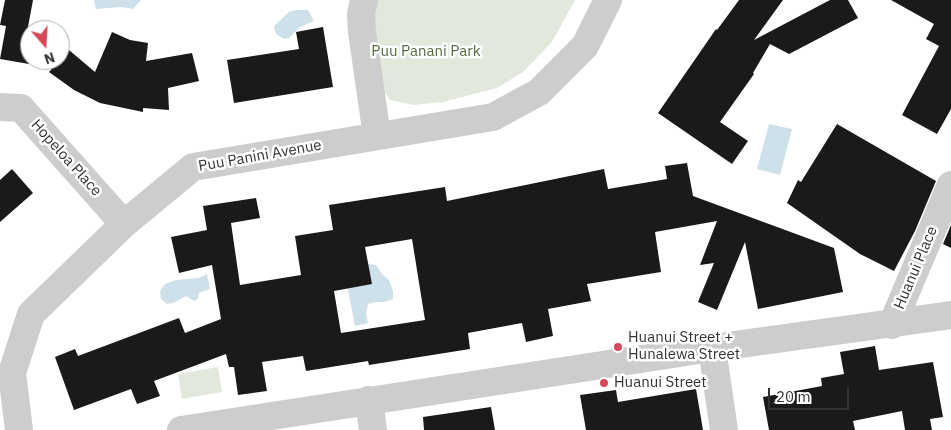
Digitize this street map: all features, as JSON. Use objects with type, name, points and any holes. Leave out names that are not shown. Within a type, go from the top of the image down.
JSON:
[{"type":"street","points":[[364,0],[361,14],[362,32],[377,136]]},
{"type":"street","name":"Puu Panini Avenue","points":[[20,430],[12,373],[31,314],[124,224],[193,167],[494,118],[539,92],[585,46],[608,0]]},
{"type":"street","name":"Hopeloa Place","points":[[0,107],[21,108],[124,224]]},
{"type":"street","name":"Huanui Place","points":[[892,324],[951,185]]},
{"type":"street","points":[[181,430],[712,348],[951,315]]},
{"type":"street","points":[[712,348],[724,430]]},
{"type":"street","points":[[369,400],[373,430]]},
{"type":"green space","name":"Puu Panani Park","points":[[374,0],[575,0],[552,42],[523,72],[497,88],[443,102],[413,105],[390,100],[379,84],[373,48]]},
{"type":"green space","points":[[218,367],[222,392],[182,399],[178,374]]},
{"type":"shaded area","points":[[95,0],[141,0],[133,9],[121,7],[96,9]]},
{"type":"shaded area","points":[[308,10],[314,21],[300,27],[289,38],[284,39],[276,34],[274,26],[289,12]]},
{"type":"shaded area","points":[[769,124],[792,129],[780,175],[757,169]]},
{"type":"shaded area","points":[[350,261],[376,265],[389,280],[393,291],[393,299],[368,304],[366,314],[368,323],[355,326],[343,264]]},
{"type":"shaded area","points":[[207,274],[210,289],[199,293],[198,299],[194,301],[186,296],[167,304],[161,299],[160,291],[165,284],[176,280],[199,278]]},
{"type":"building","points":[[5,0],[33,0],[29,20],[20,20],[20,62],[0,59],[6,26],[0,25]]},
{"type":"building","points":[[739,0],[783,0],[754,40],[830,0],[848,0],[858,18],[789,54],[770,44],[754,74],[720,122],[748,141],[732,164],[658,113],[716,29]]},
{"type":"building","points":[[891,0],[951,0],[951,109],[937,134],[902,115],[939,46],[926,39],[934,24]]},
{"type":"building","points":[[323,27],[333,87],[234,103],[227,60],[299,49],[296,32]]},
{"type":"building","points":[[112,32],[130,40],[148,43],[146,61],[192,53],[199,81],[168,88],[169,110],[143,108],[143,112],[100,103],[74,90],[49,72],[51,70],[70,70],[70,51],[95,72]]},
{"type":"building","points":[[837,124],[936,181],[915,231],[894,271],[860,254],[787,203],[798,180],[801,182]]},
{"type":"building","points":[[687,163],[693,196],[834,248],[843,292],[758,309],[745,242],[717,310],[698,302],[714,263],[700,265],[717,221],[655,232],[661,272],[587,284],[591,301],[548,309],[553,336],[526,342],[522,323],[468,333],[470,349],[369,365],[368,361],[306,371],[303,356],[262,362],[267,391],[238,395],[234,367],[229,367],[226,354],[154,381],[160,396],[137,404],[131,389],[74,410],[55,357],[75,349],[78,356],[179,318],[185,333],[221,319],[212,265],[179,273],[171,237],[207,230],[203,206],[256,198],[260,218],[231,223],[240,285],[301,275],[295,236],[333,230],[329,205],[445,187],[447,201],[604,169],[608,189],[667,179],[665,166]],"holes":[[[412,239],[425,320],[341,333],[334,291],[372,284],[365,247]]]},
{"type":"building","points":[[12,169],[33,193],[0,222],[0,180]]},
{"type":"building","points":[[951,225],[951,248],[943,244]]},
{"type":"building","points":[[875,346],[879,370],[933,362],[943,417],[930,419],[932,430],[905,430],[902,411],[853,421],[855,430],[769,430],[763,397],[822,386],[821,378],[844,374],[840,352]]},
{"type":"building","points":[[696,389],[703,430],[586,430],[580,395],[616,390],[618,402]]},
{"type":"building","points":[[491,407],[495,430],[424,430],[423,417]]},
{"type":"place","name":"Huanui Street + Hunalewa Street","points":[[618,347]]},
{"type":"place","name":"Huanui Street","points":[[604,383]]}]
